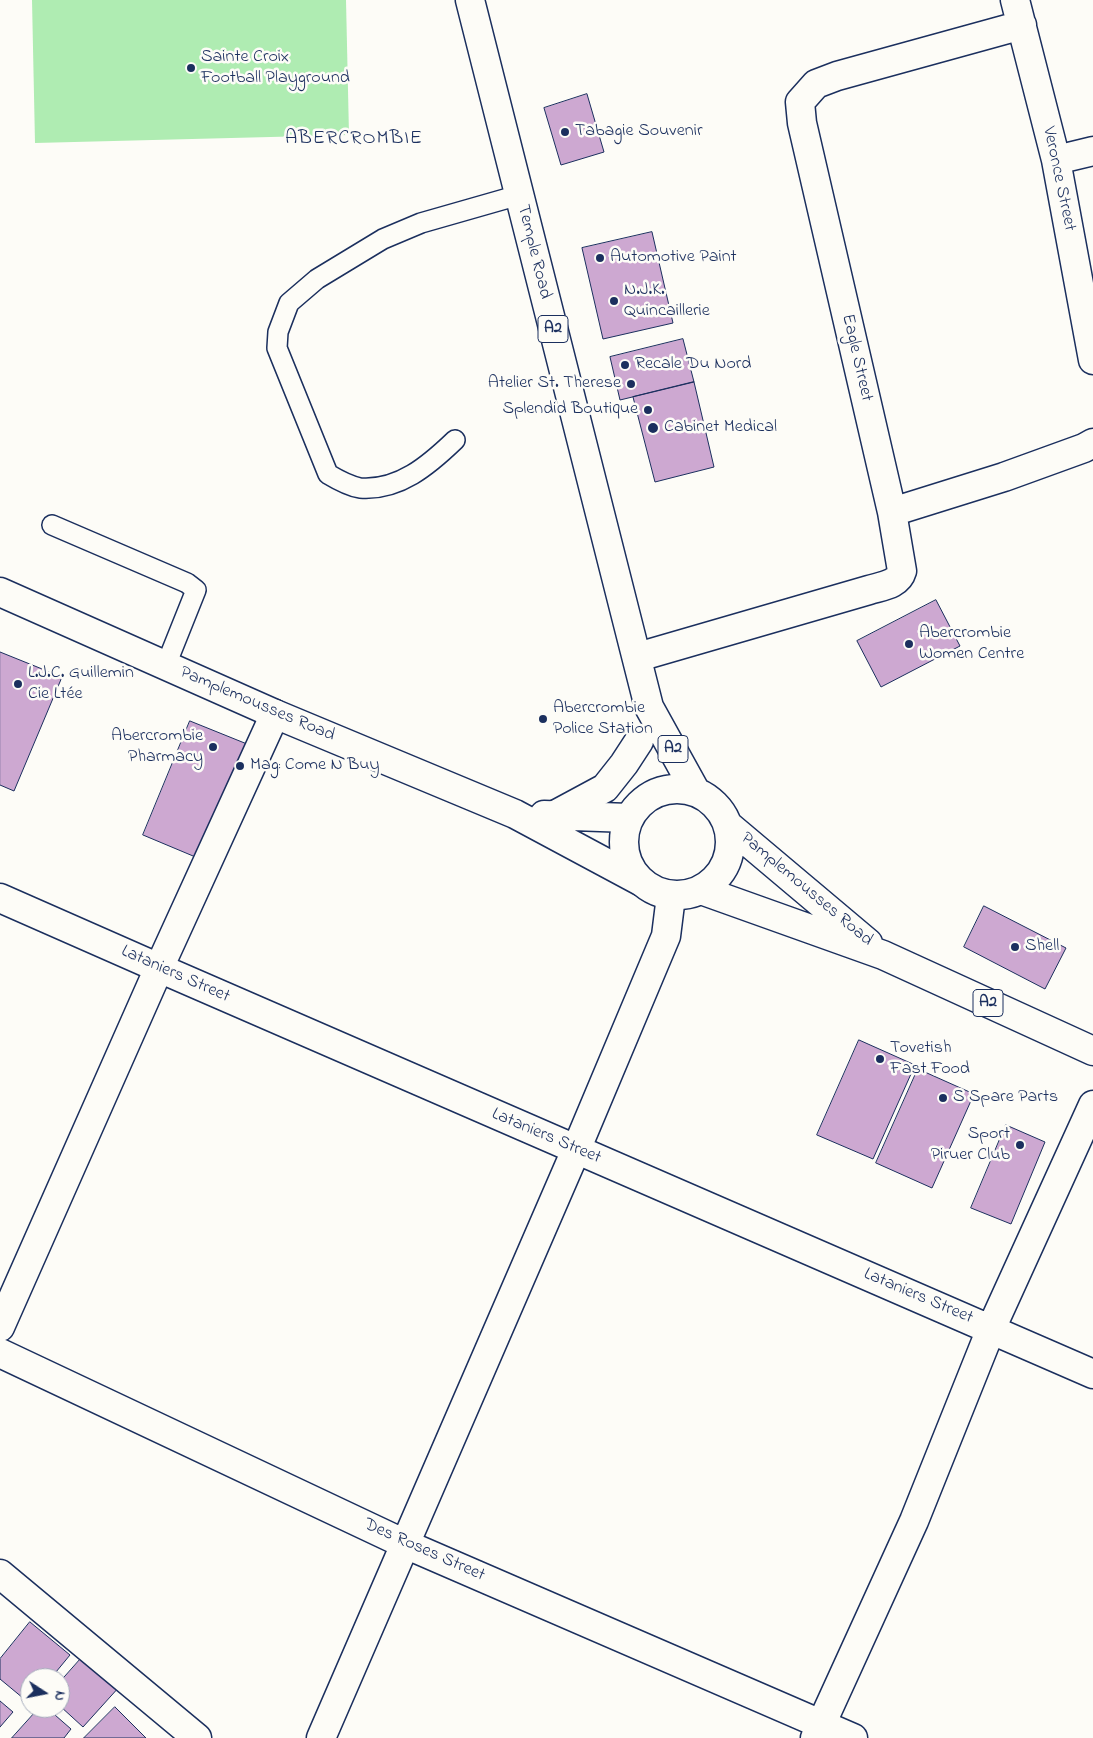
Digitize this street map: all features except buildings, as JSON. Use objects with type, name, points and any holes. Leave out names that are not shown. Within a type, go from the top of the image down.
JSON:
[{"type":"street","name":"Temple Road","points":[[470,0],[649,706],[696,792]]},
{"type":"street","name":"Veronce Street","points":[[1018,13],[1056,160],[1093,360]]},
{"type":"street","name":"Eagle Street","points":[[638,657],[894,583],[901,577],[902,571],[892,512],[804,132],[800,102],[816,84],[1018,13]]},
{"type":"street","points":[[1056,160],[1093,151]]},
{"type":"street","points":[[892,512],[1004,477],[1093,443]]},
{"type":"street","name":"Pamplemousses Road","points":[[0,592],[276,714],[515,814]]},
{"type":"street","name":"Temple Road","points":[[634,811],[639,741],[649,706]]},
{"type":"street","points":[[0,1327],[159,968],[276,714]]},
{"type":"street","points":[[553,816],[605,788],[639,741]]},
{"type":"street","name":"A2","points":[[671,896],[654,891],[640,881],[631,871],[626,858],[624,844],[625,831],[634,811],[651,795],[665,789],[681,788],[696,792],[716,805],[729,826]]},
{"type":"street","points":[[515,814],[553,816],[634,811]]},
{"type":"street","points":[[515,814],[640,881]]},
{"type":"street","points":[[321,1738],[576,1150],[666,936],[671,896],[686,895],[701,890],[714,882],[723,870],[729,856],[731,841],[729,826]]},
{"type":"street","name":"Pamplemousses Road","points":[[729,826],[882,955]]},
{"type":"street","name":"Pamplemousses Road","points":[[701,890],[882,955],[1093,1051]]},
{"type":"street","name":"Lataniers Street","points":[[0,898],[1093,1374]]},
{"type":"street","points":[[818,1731],[914,1521],[991,1329],[1093,1105]]},
{"type":"street","name":"Des Roses Street","points":[[0,1353],[405,1544],[818,1731],[853,1738]]},
{"type":"street","points":[[0,1574],[197,1738]]},
{"type":"lane","points":[[455,440],[432,462],[399,482],[374,488],[359,488],[342,482],[328,474],[277,348],[278,332],[289,303],[317,279],[383,239],[421,223],[519,195]]},
{"type":"lane","points":[[52,525],[187,582],[196,590],[166,665]]},
{"type":"green space","name":"Sainte Croix Football Playground","points":[[32,0],[346,0],[349,135],[35,143]]},
{"type":"place","name":"Sainte Croix Football Playground","points":[[191,68]]},
{"type":"place","name":"Tabagie Souvenir","points":[[565,132]]},
{"type":"place","name":"Automotive Paint","points":[[600,258]]},
{"type":"place","name":"N.J.K. Quincaillerie","points":[[614,301]]},
{"type":"place","name":"Recale Du Nord","points":[[625,365]]},
{"type":"place","name":"Atelier St. Therese","points":[[631,384]]},
{"type":"place","name":"Splendid Boutique","points":[[648,410]]},
{"type":"place","name":"Cabinet Medical","points":[[653,428]]},
{"type":"place","name":"Abercrombie Women Centre","points":[[909,644]]},
{"type":"place","name":"L.J.C. Guillemin Cie Ltée","points":[[18,684]]},
{"type":"place","name":"Abercrombie Police Station","points":[[543,719]]},
{"type":"place","name":"Abercrombie Pharmacy","points":[[213,747]]},
{"type":"place","name":"Mag: Come N Buy","points":[[240,766]]},
{"type":"place","name":"Shell","points":[[1015,947]]},
{"type":"place","name":"Tovetish Fast Food","points":[[880,1059]]},
{"type":"place","name":"S Spare Parts","points":[[943,1098]]},
{"type":"place","name":"Sport Piruer Club","points":[[1020,1145]]},
{"type":"district","name":"ABERCROMBIE","points":[[354,140]]}]
